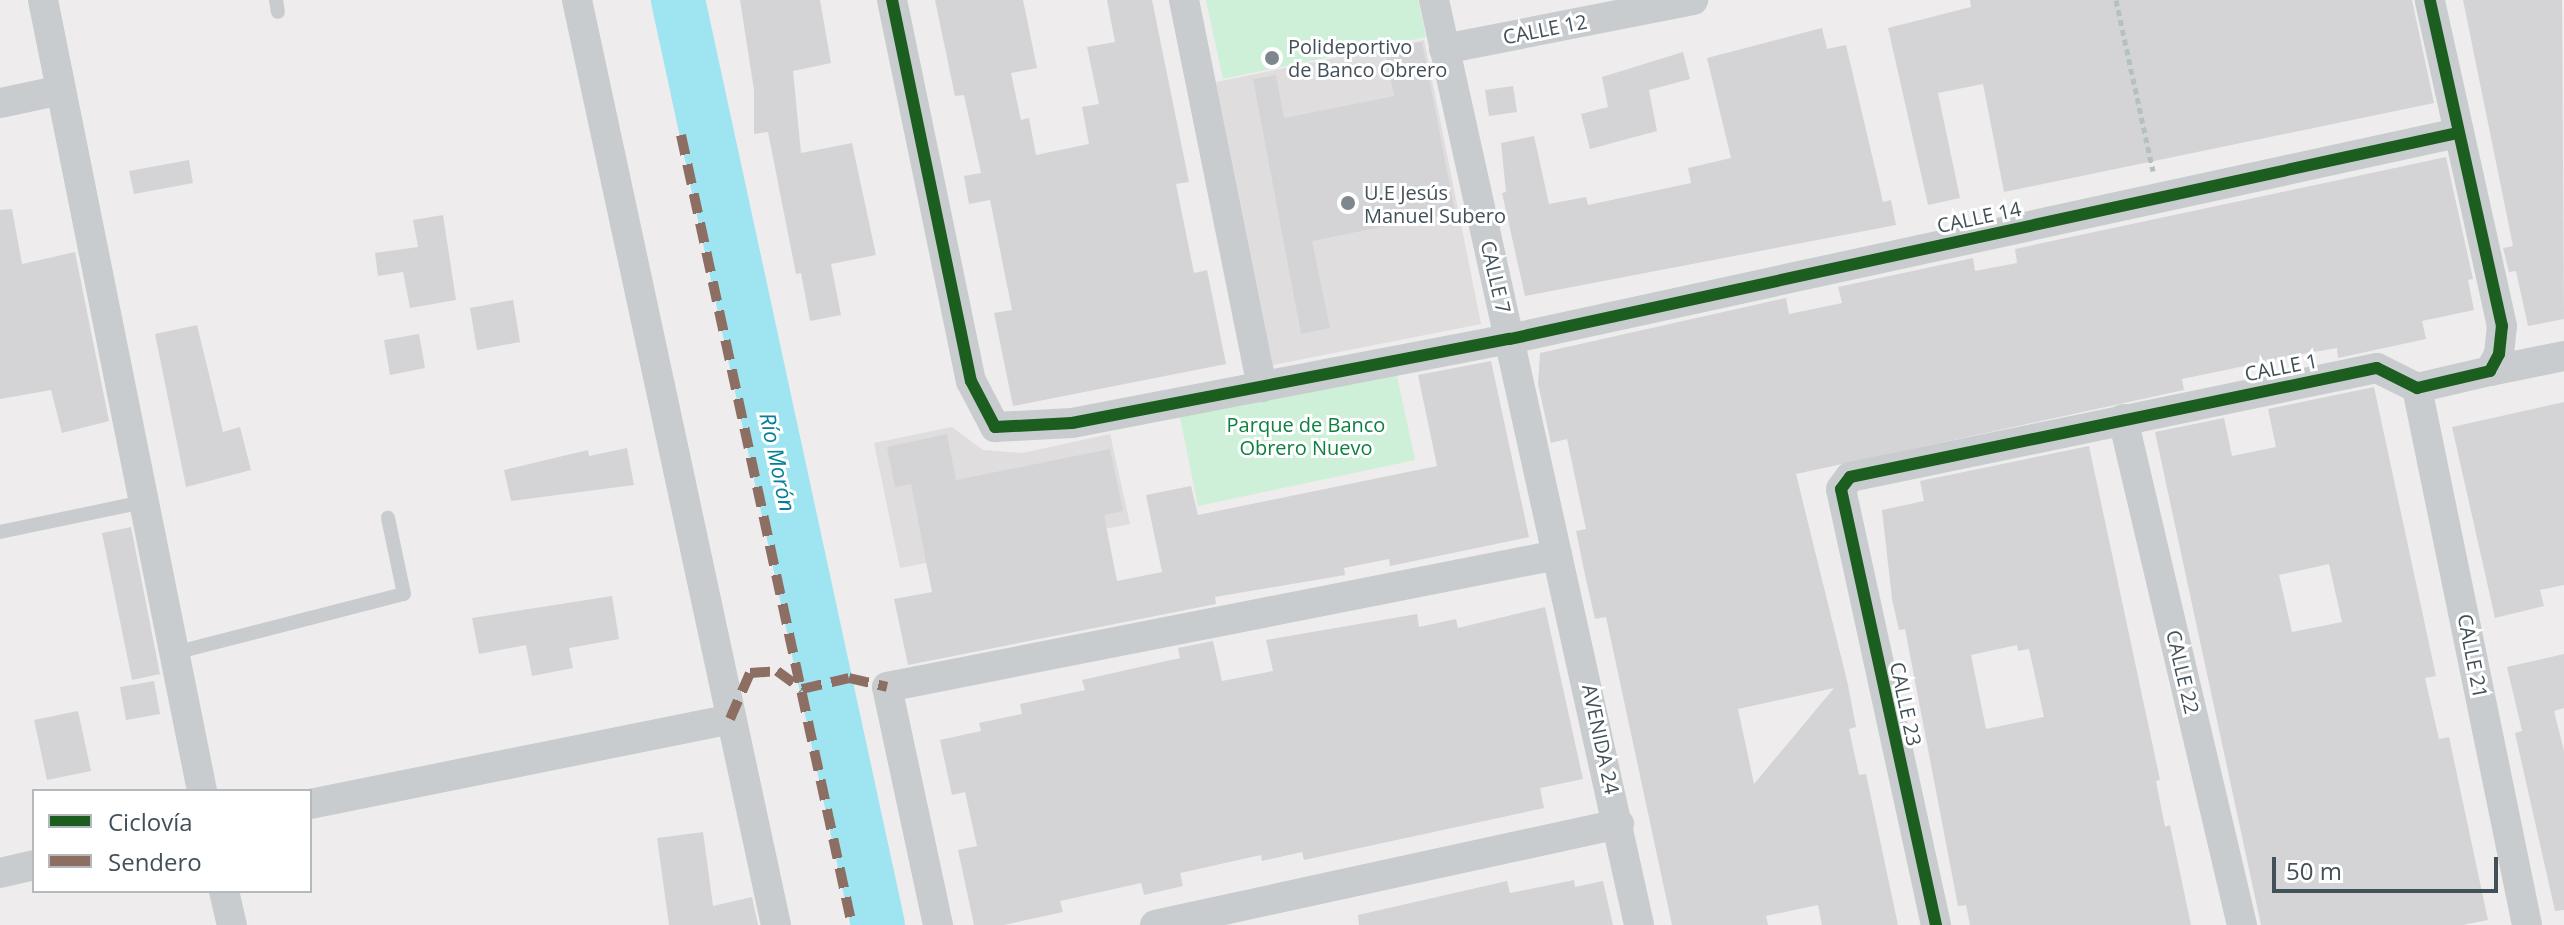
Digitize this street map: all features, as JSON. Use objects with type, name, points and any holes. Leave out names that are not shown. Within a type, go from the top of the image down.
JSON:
[{"type":"street","points":[[43,0],[202,789]]},
{"type":"street","points":[[577,0],[776,925]]},
{"type":"street","name":"CALLE 14","points":[[892,0],[971,381],[995,427],[1072,423],[1510,339],[2457,133]]},
{"type":"street","points":[[1184,0],[1262,387]]},
{"type":"street","name":"CALLE 7","points":[[1434,0],[1557,555]]},
{"type":"street","name":"CALLE 12","points":[[1444,49],[1693,0]]},
{"type":"street","points":[[2430,0],[2502,326],[2499,354],[2490,371]]},
{"type":"street","points":[[0,103],[61,90]]},
{"type":"street","points":[[2417,388],[2564,356]]},
{"type":"street","name":"CALLE 1","points":[[1841,489],[1850,477],[2377,368],[2417,388]]},
{"type":"street","name":"CALLE 21","points":[[2417,388],[2527,925]]},
{"type":"street","name":"CALLE 22","points":[[2123,419],[2242,925]]},
{"type":"street","name":"CALLE 23","points":[[1841,489],[1936,925]]},
{"type":"street","points":[[938,925],[887,687],[1557,555]]},
{"type":"street","name":"AVENIDA 24","points":[[1557,555],[1639,925]]},
{"type":"street","points":[[312,804],[730,719]]},
{"type":"street","points":[[1155,925],[1619,824]]},
{"type":"street","points":[[0,873],[32,865]]},
{"type":"street","points":[[224,893],[232,925]]},
{"type":"lane","points":[[0,532],[144,502]]},
{"type":"lane","points":[[174,653],[404,594],[388,518]]},
{"type":"path","points":[[2116,0],[2154,176]]},
{"type":"shaded area","name":"U.E Jesús Manuel Subero","points":[[1424,40],[1481,324],[1273,365],[1216,82]]},
{"type":"shaded area","points":[[952,427],[983,450],[1022,453],[1110,434],[1130,524],[900,568],[874,443]]},
{"type":"green space","name":"Polideportivo de Banco Obrero","points":[[1206,0],[1418,0],[1426,37],[1223,79]]},
{"type":"green space","name":"Parque de Banco Obrero Nuevo","points":[[1396,372],[1415,460],[1198,506],[1180,417]]},
{"type":"building","points":[[740,0],[820,0],[831,63],[793,71],[801,153],[852,143],[876,255],[831,264],[841,315],[810,321],[801,273],[796,274],[768,132],[754,134],[754,90]]},
{"type":"building","points":[[935,0],[1023,0],[1037,68],[1011,73],[1021,120],[1029,118],[1036,155],[1089,144],[1082,107],[1099,104],[1087,47],[1115,42],[1107,0],[1152,0],[1189,182],[1176,184],[1194,273],[1207,270],[1226,364],[1013,406],[994,313],[1012,310],[990,200],[969,204],[964,176],[981,173],[964,95],[955,96]]},
{"type":"building","points":[[1970,0],[2412,0],[2434,103],[2004,192],[1983,84],[1938,93],[1960,198],[1928,205],[1888,28],[1971,7]]},
{"type":"building","points":[[2463,0],[2562,0],[2564,319],[2528,326],[2516,271],[2509,272],[2503,248],[2513,246]]},
{"type":"building","points":[[1822,28],[1827,49],[1846,45],[1883,202],[1891,200],[1896,225],[1525,296],[1502,193],[1506,192],[1501,143],[1534,136],[1549,204],[1586,197],[1588,205],[1691,183],[1688,168],[1731,158],[1707,58]]},
{"type":"building","points":[[1422,42],[1455,212],[1312,241],[1330,328],[1301,334],[1253,79],[1276,75],[1284,118],[1394,96],[1385,50]]},
{"type":"building","points":[[1683,52],[1690,79],[1649,90],[1657,131],[1590,149],[1581,114],[1608,107],[1602,77]]},
{"type":"building","points":[[1513,86],[1517,112],[1489,116],[1485,90]]},
{"type":"building","points":[[2446,157],[2473,279],[2468,280],[2474,310],[2422,321],[2426,339],[2338,358],[2337,348],[2182,379],[2184,390],[1796,474],[1848,685],[1856,727],[1849,729],[1859,775],[1866,774],[1898,925],[1822,925],[1818,905],[1766,916],[1768,925],[1672,925],[1606,617],[1595,619],[1585,575],[1576,531],[1586,529],[1567,439],[1551,443],[1538,384],[1540,353],[1786,298],[1789,314],[1842,303],[1838,287],[1973,258],[1975,271],[2017,263],[2015,249]],"holes":[[[1834,688],[1754,784],[1738,709]]]},
{"type":"building","points":[[189,160],[193,183],[134,194],[129,171]]},
{"type":"building","points":[[12,209],[22,264],[75,252],[109,421],[62,433],[51,390],[0,399],[0,210]]},
{"type":"building","points":[[443,215],[456,300],[410,308],[403,272],[378,276],[375,253],[418,247],[413,220]]},
{"type":"building","points":[[513,300],[520,342],[477,350],[470,308]]},
{"type":"building","points":[[197,325],[223,432],[240,427],[251,470],[186,487],[155,334]]},
{"type":"building","points":[[419,334],[425,368],[390,375],[384,340]]},
{"type":"building","points":[[1491,361],[1529,537],[1390,566],[1389,559],[1344,568],[1345,575],[1215,597],[1216,604],[908,665],[894,599],[932,592],[911,484],[895,487],[887,447],[947,434],[956,480],[1110,449],[1123,511],[1104,515],[1117,581],[1162,572],[1146,495],[1191,486],[1198,515],[1437,466],[1418,375]]},
{"type":"building","points":[[2374,387],[2436,676],[2425,678],[2439,739],[2449,737],[2488,920],[2463,925],[2261,925],[2155,432],[2224,418],[2232,456],[2276,447],[2268,409]],"holes":[[[2329,564],[2342,622],[2292,632],[2279,575]]]},
{"type":"building","points":[[2564,402],[2564,585],[2540,590],[2544,606],[2495,618],[2452,427]]},
{"type":"building","points":[[2089,446],[2160,780],[2156,781],[2165,827],[2170,825],[2191,925],[1970,925],[1966,905],[1958,906],[1905,629],[1899,630],[1892,599],[1882,510],[1924,501],[1920,481]],"holes":[[[2017,645],[2018,651],[2029,649],[2044,717],[1986,729],[1971,655]]]},
{"type":"building","points":[[627,448],[634,485],[511,501],[504,470],[588,450],[589,456]]},
{"type":"building","points":[[131,527],[160,674],[132,680],[102,533]]},
{"type":"building","points":[[612,596],[619,639],[569,648],[573,668],[532,676],[526,645],[479,654],[472,618]]},
{"type":"building","points":[[1545,607],[1583,779],[1540,788],[1544,808],[1304,860],[1302,852],[1262,861],[1261,855],[1180,873],[1183,886],[1144,895],[1141,883],[1060,901],[1063,912],[1004,925],[974,925],[958,850],[977,846],[965,792],[952,795],[940,740],[981,731],[979,723],[1022,714],[1020,704],[1085,690],[1082,680],[1180,658],[1178,648],[1213,641],[1222,681],[1273,671],[1266,640],[1417,614],[1419,627],[1456,619],[1458,628]]},
{"type":"building","points":[[2564,654],[2564,708],[2554,711],[2564,751],[2564,910],[2555,911],[2515,733],[2522,731],[2507,667]]},
{"type":"building","points":[[154,681],[160,714],[126,720],[120,687]]},
{"type":"building","points":[[78,711],[91,771],[47,780],[34,720]]},
{"type":"building","points":[[703,832],[713,906],[752,897],[758,925],[669,925],[657,838]]},
{"type":"building","points":[[1574,880],[1575,887],[1603,881],[1613,925],[1359,925],[1358,915],[1507,881],[1510,893]]},
{"type":"waterway","name":"Río Morón","points":[[678,0],[878,925]]},
{"type":"marked path","points":[[681,135],[852,925]]},
{"type":"marked path","points":[[730,719],[750,673],[777,671],[802,689],[849,678],[887,687]]},
{"type":"cycle path","points":[[892,0],[971,381],[995,427],[1072,423],[1510,339],[2457,133]]},
{"type":"cycle path","points":[[1936,925],[1841,489],[1850,477],[2377,368],[2417,388],[2490,371],[2499,354],[2502,326],[2430,0]]},
{"type":"place","name":"Polideportivo de Banco Obrero","points":[[1272,58]]},
{"type":"place","name":"U.E Jesús Manuel Subero","points":[[1348,203]]}]
